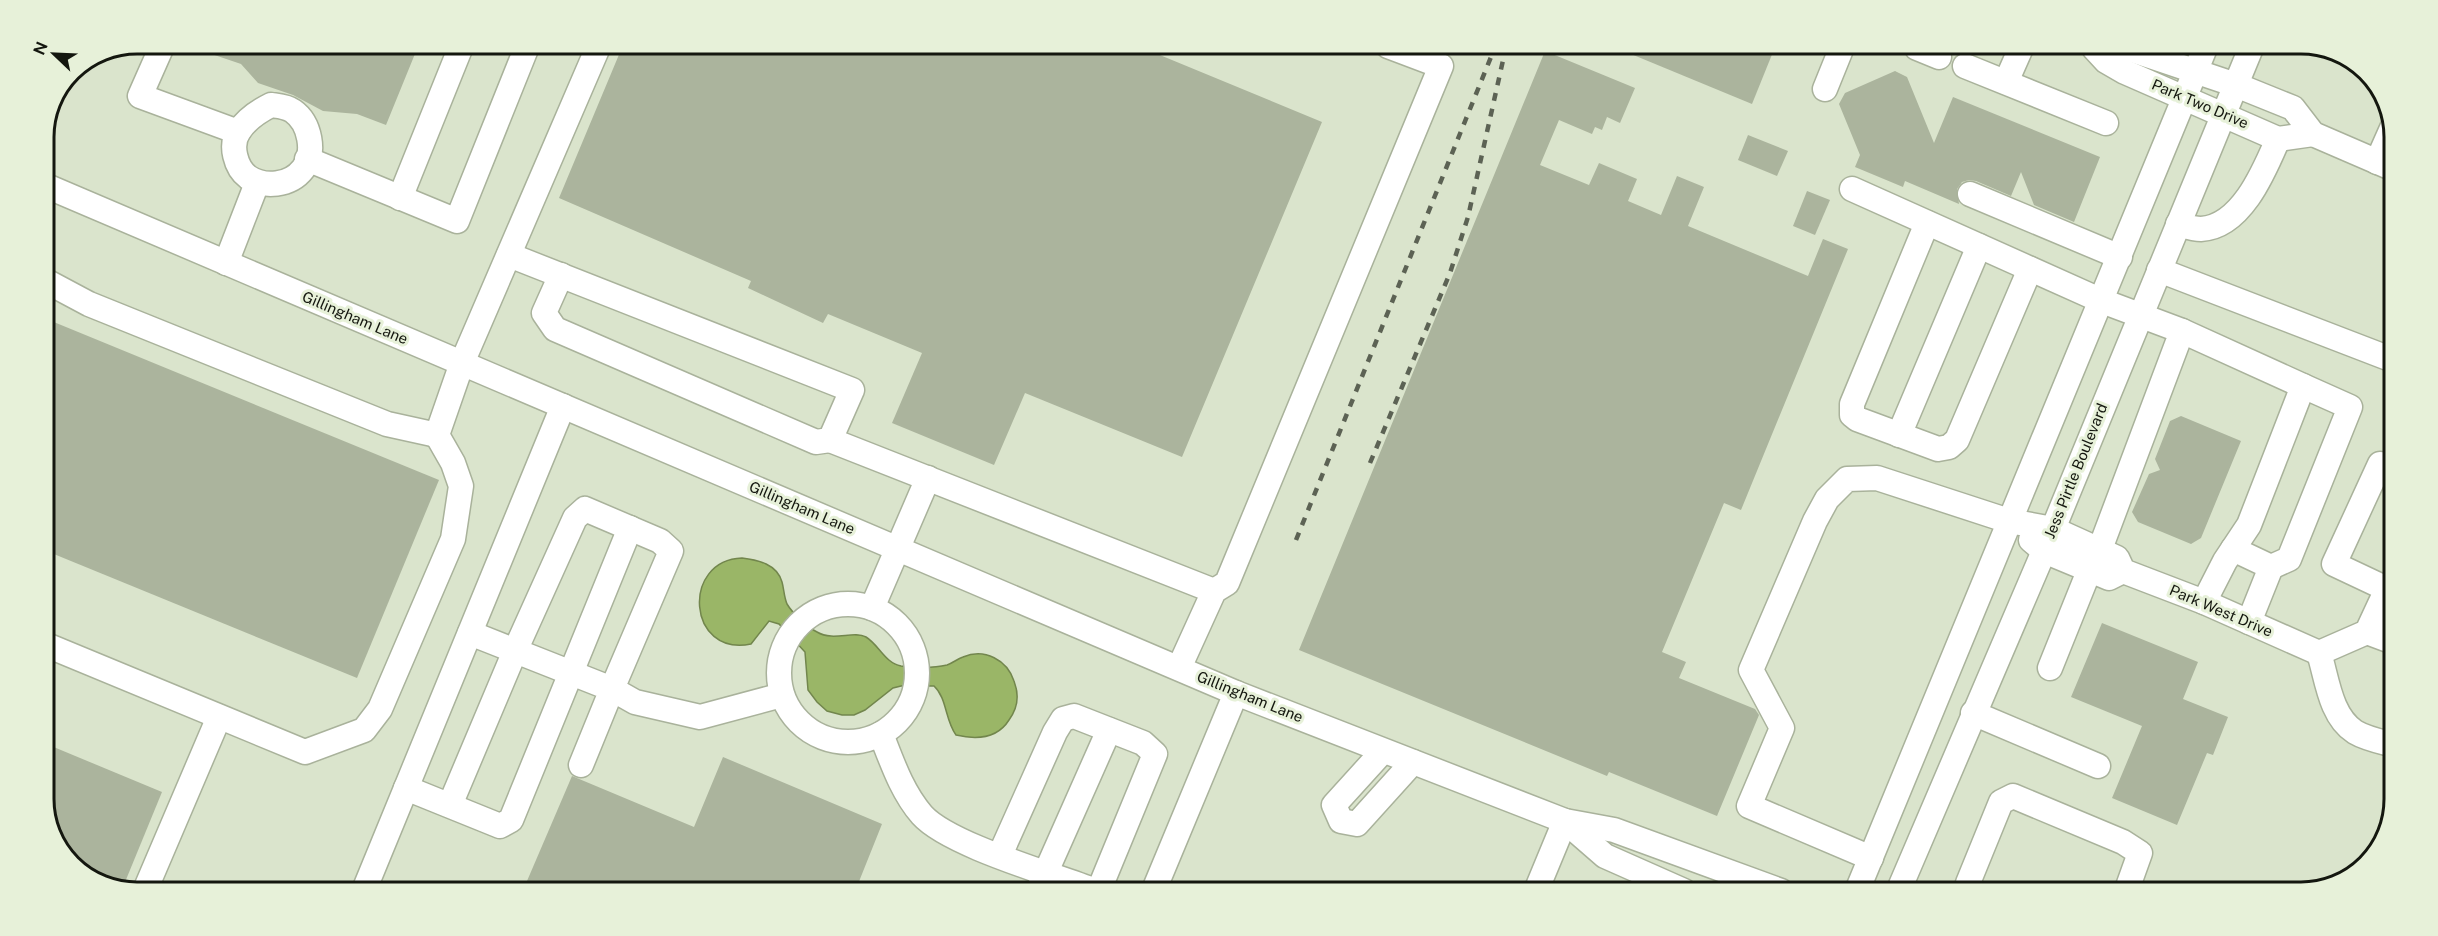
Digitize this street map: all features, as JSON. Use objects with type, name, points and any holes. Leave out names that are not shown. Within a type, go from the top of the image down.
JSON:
[{"type":"street","points":[[159,54],[140,96],[238,132]]},
{"type":"street","points":[[400,198],[458,54]]},
{"type":"street","points":[[307,159],[457,221],[524,54]]},
{"type":"street","points":[[437,435],[462,363],[595,54]]},
{"type":"street","points":[[1179,668],[1214,591],[1227,583],[1441,66],[1409,54]]},
{"type":"street","points":[[1825,89],[1839,54]]},
{"type":"street","points":[[2006,82],[2018,54]]},
{"type":"street","name":"Park Two Drive","points":[[2100,54],[2106,61],[2125,72],[2278,139]]},
{"type":"street","name":"Park Two Drive","points":[[2145,54],[2236,85],[2293,108],[2313,134],[2384,165]]},
{"type":"street","points":[[1861,882],[2202,54]]},
{"type":"street","name":"Jess Pirtle Boulevard","points":[[1902,882],[2048,540],[2249,54]]},
{"type":"street","points":[[1965,66],[2106,123]]},
{"type":"street","points":[[271,105],[285,107],[299,117],[306,129],[311,143],[307,159],[303,170],[286,182],[257,183],[243,173],[236,159],[235,148],[238,132],[256,113],[271,105]]},
{"type":"street","points":[[2178,224],[2202,229],[2222,222],[2241,207],[2262,175],[2278,139],[2313,134]]},
{"type":"street","points":[[226,263],[257,183]]},
{"type":"street","points":[[1852,189],[2102,301],[2182,331],[2350,407],[2289,559],[2271,567],[2249,622]]},
{"type":"street","points":[[1970,194],[2120,257]]},
{"type":"street","name":"Gillingham Lane","points":[[54,197],[226,263],[1236,693],[1565,821],[1614,830],[1756,882]]},
{"type":"street","points":[[1927,223],[1852,404],[1852,415],[1857,419],[1938,449],[1949,447],[1957,440],[2030,269]]},
{"type":"street","points":[[1899,435],[1978,246]]},
{"type":"street","points":[[508,255],[852,390],[830,440]]},
{"type":"street","points":[[2159,270],[2384,357]]},
{"type":"street","points":[[561,275],[544,313],[555,329],[816,442],[830,440],[1214,591]]},
{"type":"street","points":[[54,285],[89,304],[387,424],[437,435],[453,463],[461,486],[453,539],[380,709],[364,730],[304,752],[54,648]]},
{"type":"street","points":[[2100,549],[2182,331]]},
{"type":"street","points":[[2204,602],[2249,525],[2303,386]]},
{"type":"street","points":[[367,882],[563,406]]},
{"type":"street","points":[[2380,464],[2334,564],[2384,588]]},
{"type":"street","points":[[872,608],[928,478]]},
{"type":"street","points":[[1871,858],[1749,806],[1782,728],[1751,670],[1815,521],[1827,499],[1847,479],[1877,478],[2009,521]]},
{"type":"street","points":[[450,806],[515,651],[575,518],[585,509],[660,541],[671,551],[581,765]]},
{"type":"street","name":"Park West Drive","points":[[2009,521],[2048,540],[2089,571],[2109,578],[2123,571]]},
{"type":"street","points":[[406,788],[500,826],[511,820],[630,528]]},
{"type":"street","name":"Park West Drive","points":[[2048,540],[2100,549],[2117,558],[2123,571],[2204,602],[2319,653]]},
{"type":"street","points":[[2233,549],[2271,567]]},
{"type":"street","points":[[2050,668],[2089,571]]},
{"type":"street","points":[[2384,600],[2367,632],[2319,653],[2337,712],[2344,722],[2355,732],[2384,742]]},
{"type":"street","points":[[850,604],[872,608],[893,620],[908,638],[916,660],[917,684],[914,694],[909,706],[895,725],[875,738],[852,743],[828,740],[808,731],[792,715],[782,696],[778,673],[782,651],[792,632],[808,616],[829,606],[850,604]]},
{"type":"street","points":[[2367,632],[2384,638]]},
{"type":"street","points":[[470,633],[612,689],[634,702],[700,717],[782,696]]},
{"type":"street","points":[[1157,882],[1236,693]]},
{"type":"street","points":[[1973,713],[2098,766]]},
{"type":"street","points":[[1000,855],[1055,732],[1063,719],[1074,716],[1143,743],[1155,754],[1102,882]]},
{"type":"street","points":[[149,882],[219,717]]},
{"type":"street","points":[[881,734],[898,778],[922,815],[944,832],[1000,855],[1041,881],[1109,730]]},
{"type":"street","points":[[1383,751],[1335,805],[1341,821],[1357,824],[1413,762]]},
{"type":"street","points":[[1968,882],[2001,802],[2013,796],[2123,842],[2140,853],[2130,882]]},
{"type":"street","points":[[1540,882],[1565,821]]},
{"type":"street","name":"Gillingham Lane","points":[[1565,821],[1605,856],[1664,882]]},
{"type":"shaded area","points":[[742,558],[760,562],[776,571],[782,582],[787,604],[809,627],[823,635],[866,637],[895,664],[906,667],[947,665],[961,658],[979,654],[1001,662],[1011,674],[1016,686],[1017,701],[1012,715],[999,731],[992,734],[979,737],[956,735],[941,697],[934,686],[893,688],[865,710],[854,715],[827,711],[808,690],[805,652],[779,624],[769,621],[751,644],[730,644],[714,636],[704,623],[700,607],[701,590],[709,574],[722,563]]},
{"type":"building","points":[[212,54],[415,54],[386,125],[357,114],[323,111],[293,95],[258,83],[241,64]]},
{"type":"building","points":[[619,54],[1157,54],[1322,122],[1182,457],[1025,393],[994,465],[892,423],[922,353],[828,314],[823,323],[748,288],[751,281],[559,198]]},
{"type":"building","points":[[1544,54],[1552,54],[1635,88],[1620,123],[1607,117],[1602,130],[1595,127],[1592,134],[1559,120],[1540,165],[1589,185],[1599,163],[1637,179],[1628,201],[1661,215],[1677,176],[1704,187],[1688,226],[1808,276],[1823,239],[1848,249],[1741,510],[1724,503],[1662,652],[1686,662],[1679,678],[1755,709],[1759,715],[1717,816],[1609,772],[1607,776],[1299,650]]},
{"type":"building","points":[[1631,54],[1772,54],[1752,104]]},
{"type":"building","points":[[1895,71],[1907,77],[1934,143],[1953,97],[2100,157],[2074,222],[2034,205],[2021,172],[2011,196],[1976,181],[1962,182],[1957,189],[1959,204],[1905,181],[1903,187],[1855,167],[1860,155],[1839,104],[1845,93]]},
{"type":"building","points":[[1748,135],[1788,151],[1777,176],[1738,160]]},
{"type":"building","points":[[1807,191],[1830,200],[1815,235],[1793,226]]},
{"type":"building","points":[[54,322],[439,480],[357,678],[54,554]]},
{"type":"building","points":[[2181,416],[2241,441],[2201,538],[2191,544],[2138,522],[2132,512],[2149,474],[2160,470],[2155,459],[2170,421]]},
{"type":"building","points":[[2102,623],[2198,662],[2183,699],[2228,717],[2213,755],[2207,753],[2177,825],[2112,798],[2142,726],[2071,697]]},
{"type":"building","points":[[54,747],[162,792],[126,881],[110,878],[91,868],[71,850],[58,826],[54,805]]},
{"type":"building","points":[[723,757],[882,824],[859,882],[527,882],[572,776],[694,827]]},
{"type":"railway","points":[[1296,540],[1492,54]]},
{"type":"railway","points":[[1370,463],[1450,273],[1468,217],[1504,54]]}]
